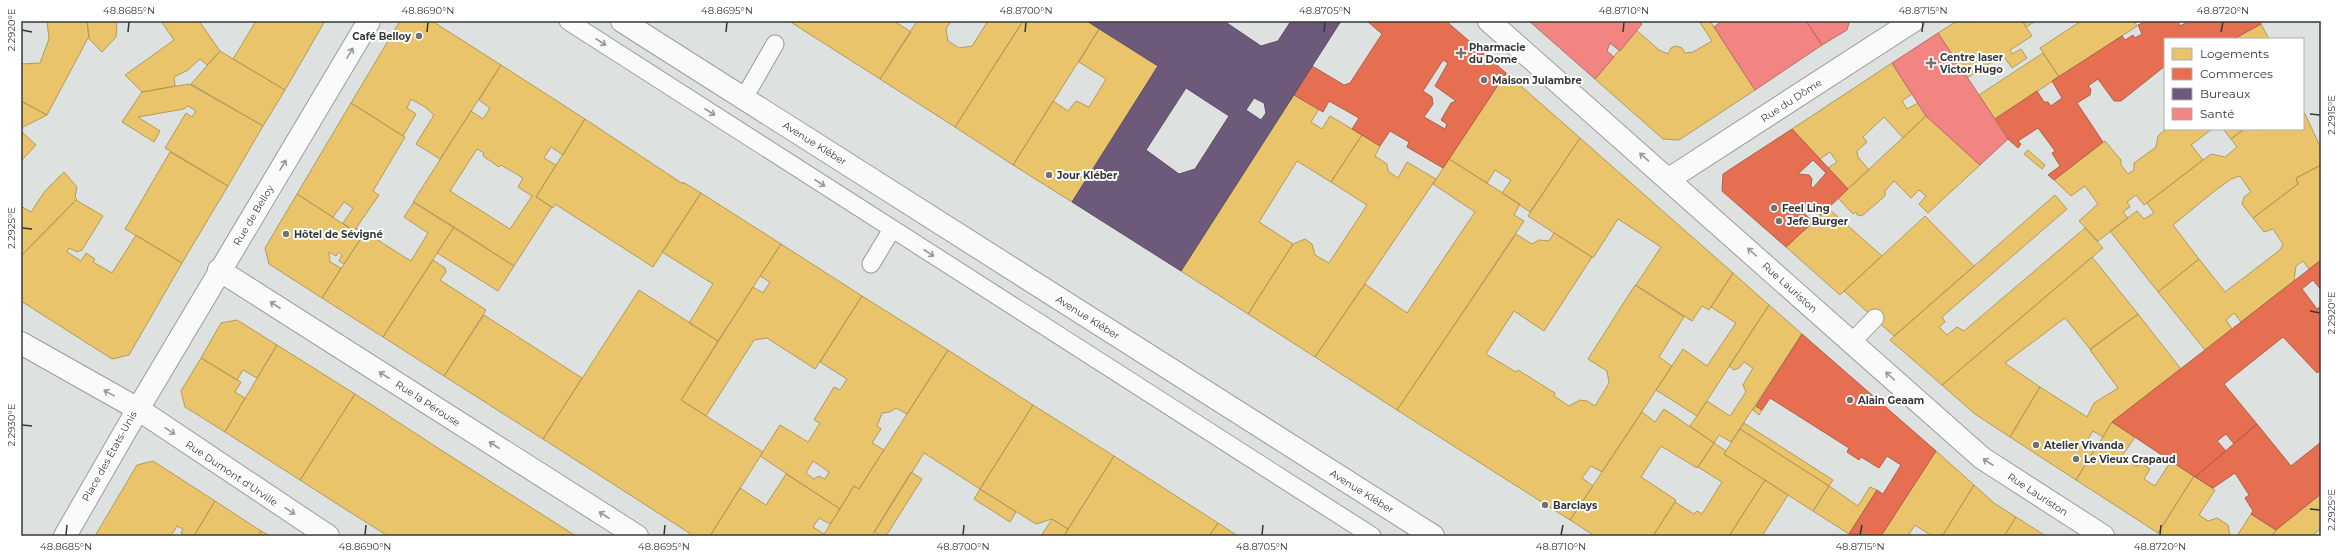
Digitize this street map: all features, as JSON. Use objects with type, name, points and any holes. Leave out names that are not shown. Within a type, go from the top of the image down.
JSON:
[{"type":"street","name":"Rue de Belloy","points":[[138,409],[219,270],[370,21]]},
{"type":"street","name":"Avenue Kléber","points":[[622,21],[1433,536]]},
{"type":"street","name":"Rue Lauriston","points":[[1489,21],[1982,458],[2103,536]]},
{"type":"street","name":"Rue du Dôme","points":[[1668,179],[1913,21]]},
{"type":"street","name":"Rue la Pérouse","points":[[219,270],[636,536]]},
{"type":"street","name":"Place des États-Unis","points":[[21,343],[138,409],[65,536]]},
{"type":"street","name":"Rue Dumont d'Urville","points":[[138,409],[328,536]]},
{"type":"lane","points":[[568,21],[1372,536]]},
{"type":"lane","points":[[744,98],[775,44]]},
{"type":"lane","points":[[871,264],[892,229]]},
{"type":"lane","points":[[1852,342],[1875,318]]},
{"type":"building: Logements","points":[[47,21],[87,21],[89,36],[47,115],[21,101],[21,64],[40,63],[49,39]]},
{"type":"building: Logements","points":[[87,21],[117,21],[116,37],[102,52],[89,39]]},
{"type":"building: Logements","points":[[161,21],[199,21],[220,51],[207,65],[200,59],[188,70],[174,77],[175,86],[142,92],[125,75],[174,40]]},
{"type":"building: Logements","points":[[256,21],[325,21],[285,90],[233,59]]},
{"type":"building: Logements","points":[[400,21],[432,21],[501,65],[440,159],[416,144],[434,115],[425,107],[411,99],[407,108],[416,114],[403,136],[351,103]]},
{"type":"building: Logements","points":[[789,21],[894,21],[911,32],[880,79]]},
{"type":"building: Logements","points":[[917,21],[951,21],[946,29],[948,41],[959,48],[972,46],[988,21],[1023,21],[955,127],[880,79]]},
{"type":"building: Logements","points":[[1023,21],[1087,21],[1099,29],[1013,165],[955,127]]},
{"type":"building: Logements","points":[[1699,21],[1710,21],[1755,90],[1679,140],[1663,139],[1595,79],[1636,30],[1659,50],[1668,54],[1671,48],[1676,46],[1682,48],[1685,53],[1693,52],[1712,41]]},
{"type":"building: Logements","points":[[1957,21],[2022,21],[2032,36],[2010,50],[2012,54],[2021,49],[2027,58],[2012,68],[2003,55],[1967,78],[1938,33]]},
{"type":"building: Logements","points":[[2022,21],[2036,21],[2026,27]]},
{"type":"building: Logements","points":[[2081,21],[2134,21],[2137,26],[2059,77],[2040,48]]},
{"type":"building: Logements","points":[[2261,24],[2268,38],[2235,38]]},
{"type":"building: Logements","points":[[1099,29],[1158,66],[1072,202],[1013,165],[1053,101],[1068,111],[1076,101],[1089,107],[1106,79],[1079,62]]},
{"type":"building: Logements","points":[[220,51],[285,90],[263,126],[191,84]]},
{"type":"building: Logements","points":[[2043,53],[2059,77],[1995,119],[1979,95]]},
{"type":"building: Logements","points":[[1892,63],[1912,94],[1902,101],[1907,109],[1918,103],[1926,116],[1903,138],[1884,117],[1863,137],[1867,142],[1857,151],[1858,157],[1869,170],[1848,189],[1828,168],[1837,162],[1830,152],[1820,159],[1792,129]]},
{"type":"building: Logements","points":[[501,65],[585,119],[563,155],[551,147],[544,158],[556,165],[536,197],[552,207],[514,266],[413,202],[471,111],[483,119],[490,108],[479,100]],"holes":[[[477,149],[484,153],[483,156],[499,167],[501,165],[523,178],[518,187],[532,196],[510,229],[450,191]]]},
{"type":"building: Logements","points":[[1506,73],[1580,138],[1530,212],[1502,193],[1511,180],[1495,170],[1487,183],[1449,159]]},
{"type":"building: Logements","points":[[189,84],[263,126],[228,186],[165,148],[186,113],[192,117],[196,111],[188,106],[184,109],[138,117],[160,131],[154,142],[122,122],[142,92]]},
{"type":"building: Logements","points":[[1294,95],[1319,109],[1311,122],[1322,129],[1330,116],[1362,135],[1331,182],[1297,161],[1259,222],[1293,244],[1248,314],[1181,271]]},
{"type":"building: Logements","points":[[21,101],[47,115],[21,128]]},
{"type":"building: Logements","points":[[351,103],[405,137],[373,191],[379,195],[354,231],[343,223],[353,208],[344,202],[333,217],[297,194]]},
{"type":"building: Logements","points":[[2304,112],[2321,148],[2321,165],[2296,178],[2298,184],[2253,218],[2242,204],[2244,197],[2251,192],[2240,176],[2231,179],[2212,193],[2173,225],[2199,259],[2158,292],[2110,231],[2137,211],[2144,219],[2154,213],[2147,203],[2211,154],[2225,157],[2237,147],[2231,139],[2243,130],[2304,130]]},
{"type":"building: Logements","points":[[1926,116],[1980,165],[1928,213],[1919,204],[1926,196],[1919,190],[1911,198],[1894,181],[1885,191],[1885,196],[1863,215],[1858,216],[1856,212],[1853,214],[1838,198]]},
{"type":"building: Logements","points":[[585,119],[683,184],[683,182],[701,193],[653,267],[555,204],[553,208],[536,197]]},
{"type":"building: Logements","points":[[2165,130],[2211,130],[2191,145],[2203,160],[2144,205],[2136,195],[2127,202],[2130,207],[2123,212],[2128,218],[2098,241],[2079,221],[2098,204],[2085,186],[2071,196],[2054,180],[2105,141],[2121,160],[2121,165],[2128,174],[2134,170],[2134,163],[2156,147],[2158,136]]},
{"type":"building: Logements","points":[[2224,130],[2243,130],[2231,139]]},
{"type":"building: Logements","points":[[21,131],[36,145],[21,161]]},
{"type":"building: Logements","points":[[1362,135],[1380,146],[1375,156],[1387,164],[1388,171],[1398,178],[1407,162],[1436,179],[1315,357],[1248,314],[1293,244],[1305,239],[1312,244],[1315,255],[1329,263],[1367,205],[1331,182]]},
{"type":"building: Logements","points":[[1580,138],[1733,273],[1709,310],[1702,306],[1692,321],[1636,285],[1661,247],[1618,219],[1593,258],[1528,216]]},
{"type":"building: Logements","points":[[2028,150],[2045,165],[2042,169],[2024,154]]},
{"type":"building: Logements","points":[[170,152],[228,186],[182,263],[125,229]]},
{"type":"building: Logements","points":[[1449,159],[1520,204],[1514,215],[1524,221],[1397,410],[1315,357],[1365,284],[1407,313],[1475,212],[1433,184]]},
{"type":"building: Logements","points":[[2321,165],[2321,260],[2309,269],[2303,261],[2296,266],[2294,281],[2241,322],[2234,313],[2226,320],[2232,329],[2205,350],[2158,292],[2199,259],[2225,292],[2280,250],[2283,244],[2273,229],[2264,232],[2253,218],[2298,184],[2296,178]]},
{"type":"building: Logements","points":[[64,172],[77,187],[75,197],[77,199],[21,256],[21,206],[31,212],[45,191]]},
{"type":"building: Logements","points":[[701,193],[781,244],[718,341],[689,323],[713,284],[662,252]]},
{"type":"building: Logements","points":[[297,194],[354,231],[356,228],[364,234],[344,264],[339,261],[342,255],[339,252],[336,256],[329,252],[330,262],[341,268],[322,298],[269,264],[265,248]]},
{"type":"building: Logements","points":[[2055,195],[2067,209],[1942,317],[1945,322],[1939,327],[1947,335],[1957,327],[1964,331],[2085,228],[2103,248],[1942,385],[1890,340]]},
{"type":"building: Logements","points":[[76,200],[103,216],[82,250],[77,252],[69,248],[67,252],[81,261],[86,253],[95,259],[93,262],[112,273],[136,235],[182,263],[129,355],[112,359],[21,301],[21,256]]},
{"type":"building: Logements","points":[[414,202],[454,227],[383,337],[322,298],[365,232],[411,261],[428,233],[404,217]]},
{"type":"building: Logements","points":[[1828,208],[1882,256],[1840,295],[1786,247]]},
{"type":"building: Logements","points":[[1925,216],[1974,266],[1894,336],[1844,291]]},
{"type":"building: Logements","points":[[454,227],[514,266],[498,291],[437,253]]},
{"type":"building: Logements","points":[[1554,233],[1592,257],[1544,331],[1514,311],[1486,354],[1516,372],[1518,370],[1555,393],[1554,396],[1569,406],[1580,400],[1587,401],[1595,406],[1609,383],[1607,371],[1588,359],[1635,285],[1684,317],[1659,357],[1672,366],[1602,472],[1591,466],[1582,478],[1593,486],[1570,520],[1397,410],[1516,234],[1532,244],[1539,240],[1549,241]]},
{"type":"building: Logements","points":[[781,244],[862,296],[815,369],[767,338],[754,340],[706,416],[681,400],[753,287],[763,293],[770,282],[760,276]]},
{"type":"building: Logements","points":[[2092,257],[2138,314],[2090,349],[2065,318],[2005,363],[2040,387],[2010,437],[1975,414],[1942,385]]},
{"type":"building: Logements","points":[[433,260],[445,268],[446,272],[440,280],[486,310],[444,376],[383,337]]},
{"type":"building: Logements","points":[[1733,273],[1769,305],[1697,416],[1656,390],[1683,349],[1707,366],[1736,323],[1711,307]]},
{"type":"building: Logements","points":[[639,290],[718,341],[681,400],[763,452],[710,536],[694,536],[543,439]]},
{"type":"building: Logements","points":[[862,296],[948,350],[907,414],[896,408],[890,412],[882,413],[877,426],[881,429],[872,443],[884,450],[859,489],[854,486],[840,509],[760,456],[780,425],[808,442],[820,423],[814,420],[834,387],[840,390],[847,379],[820,362]],"holes":[[[813,461],[829,472],[825,479],[819,476],[814,479],[806,473]]]},
{"type":"building: Logements","points":[[1769,305],[1802,334],[1731,442],[1719,435],[1714,443],[1690,426],[1707,401],[1730,416],[1746,392],[1743,385],[1753,368],[1744,362],[1739,368],[1734,370],[1729,366]]},
{"type":"building: Logements","points":[[2138,314],[2181,369],[2112,422],[2103,437],[2093,431],[2088,439],[2097,445],[2076,480],[2010,437],[2040,387],[2087,417],[2094,403],[2118,388],[2090,350]]},
{"type":"building: Logements","points":[[484,315],[582,378],[543,439],[444,376]]},
{"type":"building: Logements","points":[[237,320],[277,345],[257,378],[243,370],[237,380],[201,358],[221,323]]},
{"type":"building: Logements","points":[[277,345],[355,394],[300,480],[225,432]]},
{"type":"building: Logements","points":[[948,350],[1033,405],[980,489],[924,453],[872,536],[823,536],[854,486],[859,489]]},
{"type":"building: Logements","points":[[201,358],[241,382],[235,392],[245,398],[225,432],[185,407],[181,391]]},
{"type":"building: Logements","points":[[355,394],[576,536],[388,536],[334,502],[300,480]]},
{"type":"building: Logements","points":[[1033,405],[1114,456],[1068,529],[1052,519],[1036,524],[980,489]]},
{"type":"building: Logements","points":[[1756,406],[1762,410],[1759,415],[1753,410]]},
{"type":"building: Logements","points":[[1664,409],[1714,443],[1697,468],[1661,446],[1641,477],[1676,500],[1653,536],[1595,536],[1570,520],[1642,412],[1655,422]]},
{"type":"building: Logements","points":[[2112,422],[2135,437],[2120,459],[2126,459],[2136,466],[2143,464],[2150,469],[2144,479],[2155,486],[2171,461],[2194,476],[2158,533],[2076,480]]},
{"type":"building: Logements","points":[[1744,423],[1833,480],[1829,486],[1740,429]]},
{"type":"building: Logements","points":[[1740,429],[1829,486],[1813,511],[1724,454]]},
{"type":"building: Logements","points":[[1714,443],[1726,451],[1724,454],[1765,480],[1729,536],[1653,536],[1675,502],[1694,514],[1697,511],[1702,514],[1722,482],[1698,467]]},
{"type":"building: Logements","points":[[1936,451],[1974,485],[1943,535],[1932,536],[1915,525],[1909,534],[1912,536],[1881,536]]},
{"type":"building: Logements","points":[[1114,456],[1218,523],[1209,536],[1064,536]]},
{"type":"building: Logements","points":[[153,461],[215,501],[194,536],[187,536],[181,533],[183,529],[177,526],[171,536],[95,536],[137,465]]},
{"type":"building: Logements","points":[[911,472],[922,479],[886,536],[882,536],[874,532]]},
{"type":"building: Logements","points":[[786,474],[840,509],[830,524],[819,518],[813,527],[824,534],[823,536],[710,536],[740,488],[766,505]]},
{"type":"building: Logements","points":[[2194,476],[2215,490],[2199,515],[2208,521],[2217,518],[2228,525],[2230,536],[2163,536],[2158,533]]},
{"type":"building: Logements","points":[[1765,480],[1788,495],[1762,536],[1729,536]]},
{"type":"building: Logements","points":[[1974,485],[1994,503],[2016,517],[2004,536],[1944,536],[1943,535]]},
{"type":"building: Logements","points":[[1829,486],[1858,506],[1870,487],[1877,490],[1849,534],[1813,511]]},
{"type":"building: Logements","points":[[980,489],[1016,512],[1010,522],[974,499]]},
{"type":"building: Logements","points":[[2320,494],[2321,528],[2312,536],[2272,536],[2276,530]]},
{"type":"building: Logements","points":[[215,501],[261,531],[258,536],[194,536]]},
{"type":"building: Logements","points":[[2251,514],[2276,530],[2272,536],[2237,536]]},
{"type":"building: Logements","points":[[2016,517],[2046,536],[2004,536]]},
{"type":"building: Logements","points":[[1052,519],[1068,529],[1064,536],[1041,536]]},
{"type":"building: Logements","points":[[1218,523],[1238,536],[1209,536]]},
{"type":"building: Logements","points":[[261,531],[270,536],[258,536]]},
{"type":"building: Commerces","points":[[1367,21],[1446,21],[1506,73],[1443,168],[1407,147],[1409,142],[1390,131],[1380,146],[1352,129],[1359,118],[1329,101],[1323,112],[1294,95],[1312,66],[1344,85],[1350,83],[1382,34]],"holes":[[[1443,60],[1448,63],[1435,86],[1456,101],[1451,103],[1441,120],[1447,124],[1445,129],[1424,117],[1433,104],[1432,97],[1423,91]]]},
{"type":"building: Commerces","points":[[2147,21],[2178,21],[2180,26],[2189,21],[2260,21],[2261,24],[2236,38],[2164,38],[2164,67],[2121,101],[2114,101],[2098,79],[2088,86],[2091,89],[2090,95],[2077,103],[2103,142],[2054,180],[2048,175],[2060,166],[2052,153],[2055,151],[2038,128],[2018,141],[2021,144],[2018,148],[2008,139],[1995,119],[2037,91],[2044,102],[2048,102],[2051,106],[2062,98],[2052,81],[2122,36],[2125,40],[2133,35],[2135,38],[2142,34],[2138,25]]},
{"type":"building: Commerces","points":[[1792,129],[1848,189],[1821,215],[1815,210],[1811,213],[1806,208],[1803,212],[1813,222],[1786,247],[1722,191],[1723,174]],"holes":[[[1813,160],[1826,173],[1813,188],[1811,186],[1812,179],[1809,175],[1798,174]]]},
{"type":"building: Commerces","points":[[2321,260],[2321,290],[2313,280],[2302,289],[2317,309],[2321,306],[2321,370],[2317,373],[2283,337],[2224,384],[2257,424],[2234,444],[2226,434],[2217,441],[2226,451],[2195,477],[2112,422]]},
{"type":"building: Commerces","points":[[1802,334],[1936,451],[1881,536],[1849,534],[1877,490],[1883,494],[1901,465],[1887,456],[1879,468],[1861,457],[1859,460],[1847,452],[1849,448],[1770,398],[1762,410],[1756,406]]},
{"type":"building: Commerces","points":[[2257,424],[2291,466],[2321,442],[2321,494],[2276,530],[2251,514],[2253,511],[2245,498],[2249,495],[2235,473],[2213,488],[2195,477]]},
{"type":"building: Bureaux","points":[[1087,21],[1224,21],[1261,46],[1278,41],[1291,21],[1341,21],[1181,271],[1072,202],[1158,66]],"holes":[[[1186,88],[1229,116],[1195,169],[1179,174],[1146,150]],[[1254,98],[1264,103],[1266,113],[1261,120],[1246,110]]]},
{"type":"building: Santé","points":[[1529,21],[1638,21],[1642,24],[1620,51],[1610,43],[1607,51],[1614,57],[1595,79]]},
{"type":"building: Santé","points":[[1722,21],[1806,21],[1822,45],[1755,90],[1714,27]]},
{"type":"building: Santé","points":[[1806,21],[1848,21],[1849,23],[1847,30],[1822,45]]},
{"type":"building: Santé","points":[[1938,33],[2008,139],[1980,165],[1926,116],[1892,63]]},
{"type":"place","name":"Café Belloy","points":[[419,36]]},
{"type":"place","name":"Pharmacie du Dome","points":[[1461,53]]},
{"type":"place","name":"Centre laser Victor Hugo","points":[[1931,63]]},
{"type":"place","name":"Maison Julambre","points":[[1484,80]]},
{"type":"place","name":"Jour Kléber","points":[[1049,175]]},
{"type":"place","name":"Feel Ling","points":[[1774,208]]},
{"type":"place","name":"Jefe Burger","points":[[1779,221]]},
{"type":"place","name":"Hôtel de Sévigné","points":[[286,234]]},
{"type":"place","name":"Alain Geaam","points":[[1850,400]]},
{"type":"place","name":"Atelier Vivanda","points":[[2036,445]]},
{"type":"place","name":"Le Vieux Crapaud","points":[[2076,459]]},
{"type":"place","name":"Barclays","points":[[1545,505]]}]
